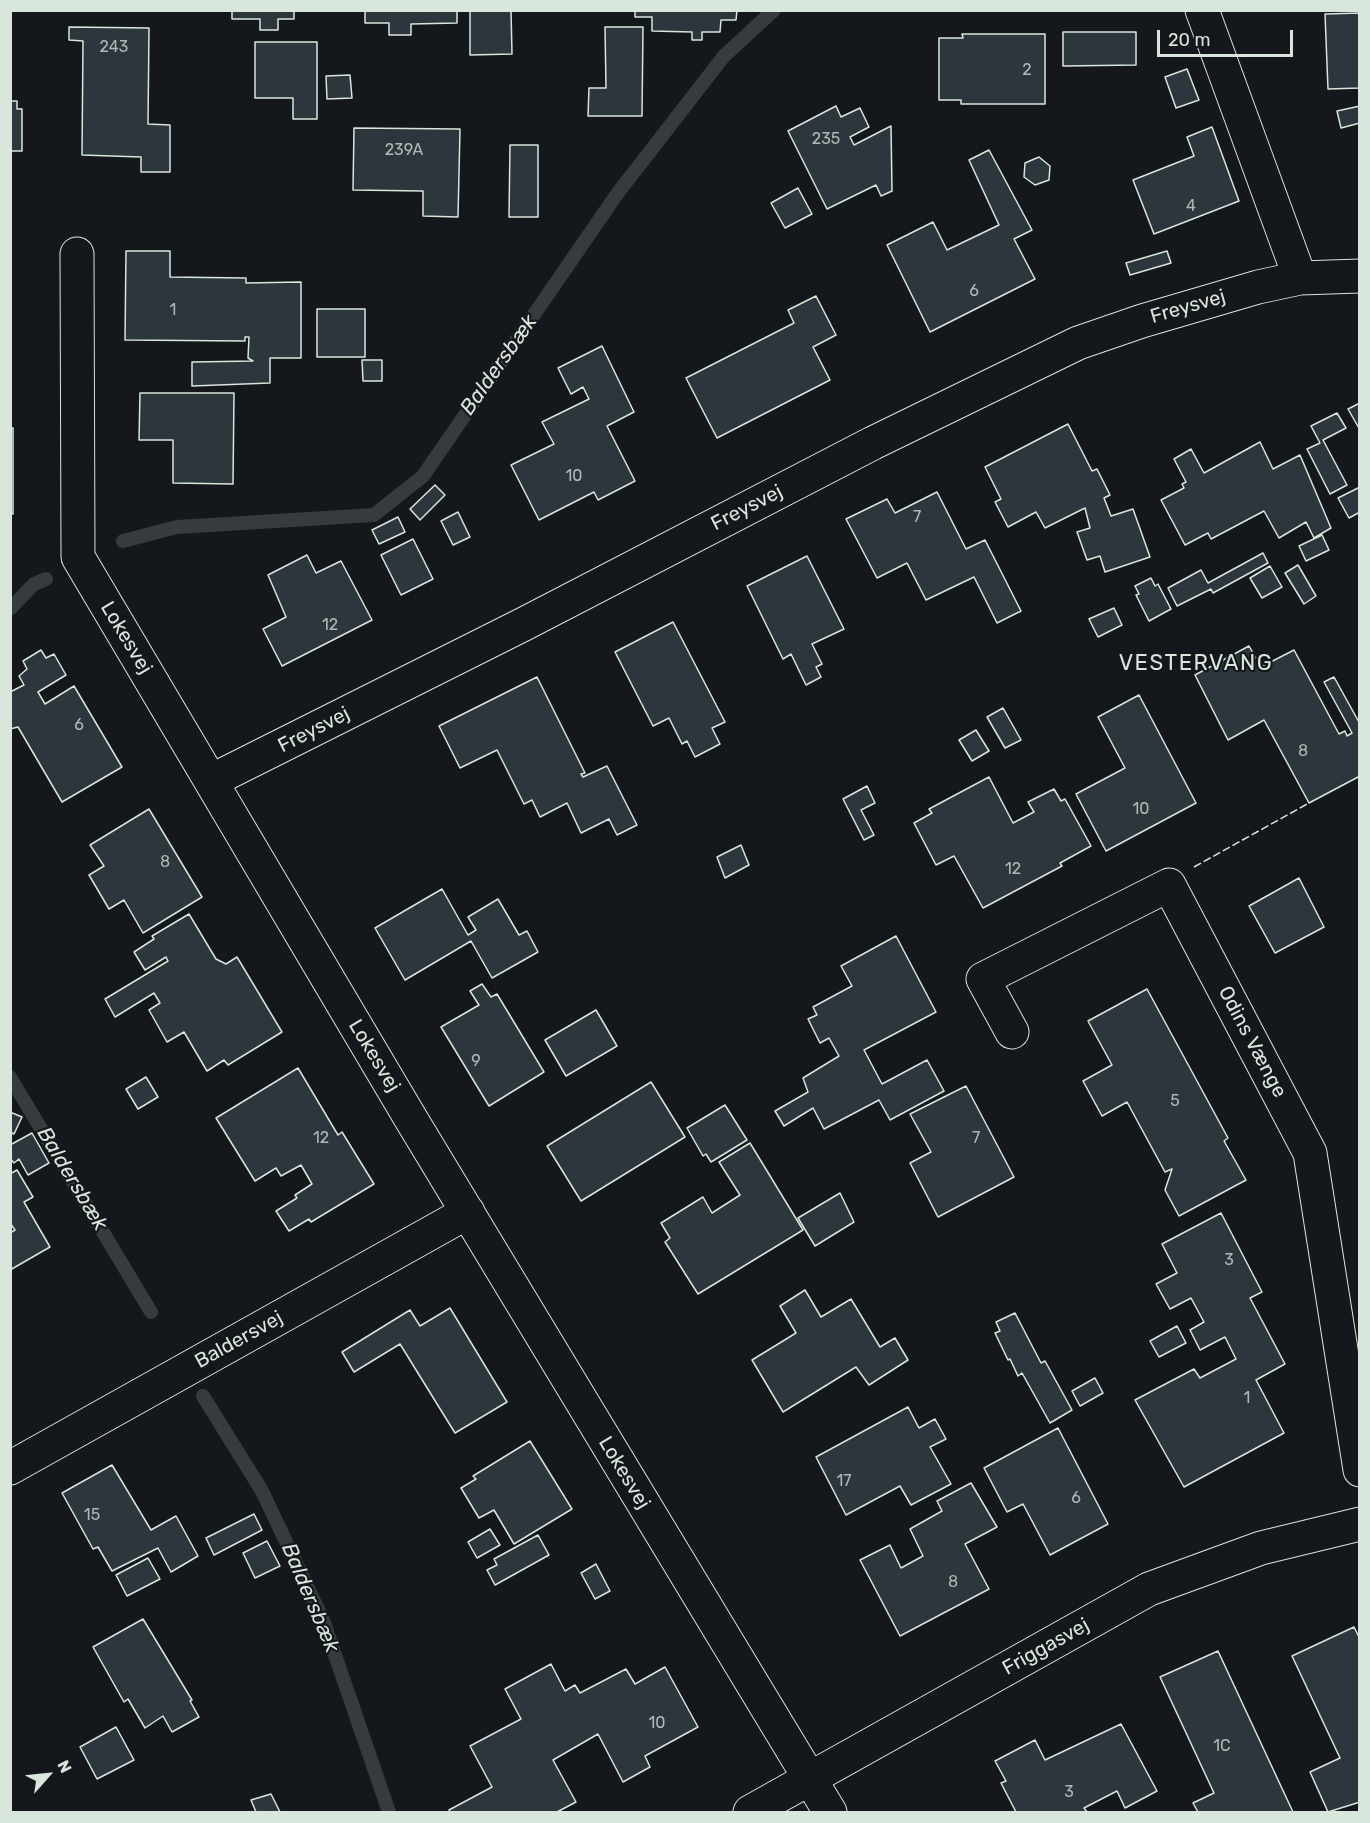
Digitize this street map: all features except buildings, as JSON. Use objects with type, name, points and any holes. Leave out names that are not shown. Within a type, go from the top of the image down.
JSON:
[{"type":"street","points":[[1202,10],[1299,278]]},
{"type":"street","name":"Lokesvej","points":[[77,254],[78,557],[468,1212],[830,1812]]},
{"type":"street","name":"Freysvej","points":[[211,781],[524,624],[873,442],[1052,355],[1142,321],[1299,278],[1359,276]]},
{"type":"street","name":"Odins Vænge","points":[[1012,1032],[983,979],[1169,885],[1310,1153],[1359,1470]]},
{"type":"street","name":"Baldersvej","points":[[10,1468],[468,1212]]},
{"type":"street","name":"Friggasvej","points":[[750,1812],[1149,1589],[1261,1548],[1359,1524]]},
{"type":"waterway","name":"Baldersbæk","points":[[123,541],[177,527],[374,515],[423,476],[617,194],[724,56],[774,10]]},
{"type":"waterway","name":"Baldersbæk","points":[[10,609],[34,584],[46,579]]},
{"type":"waterway","name":"Baldersbæk","points":[[10,1077],[151,1312]]},
{"type":"waterway","name":"Baldersbæk","points":[[203,1396],[262,1491],[323,1620],[389,1812]]},
{"type":"fence","points":[[1194,867],[1309,803]]},
{"type":"district","name":"VESTERVANG","points":[[1196,664]]}]
